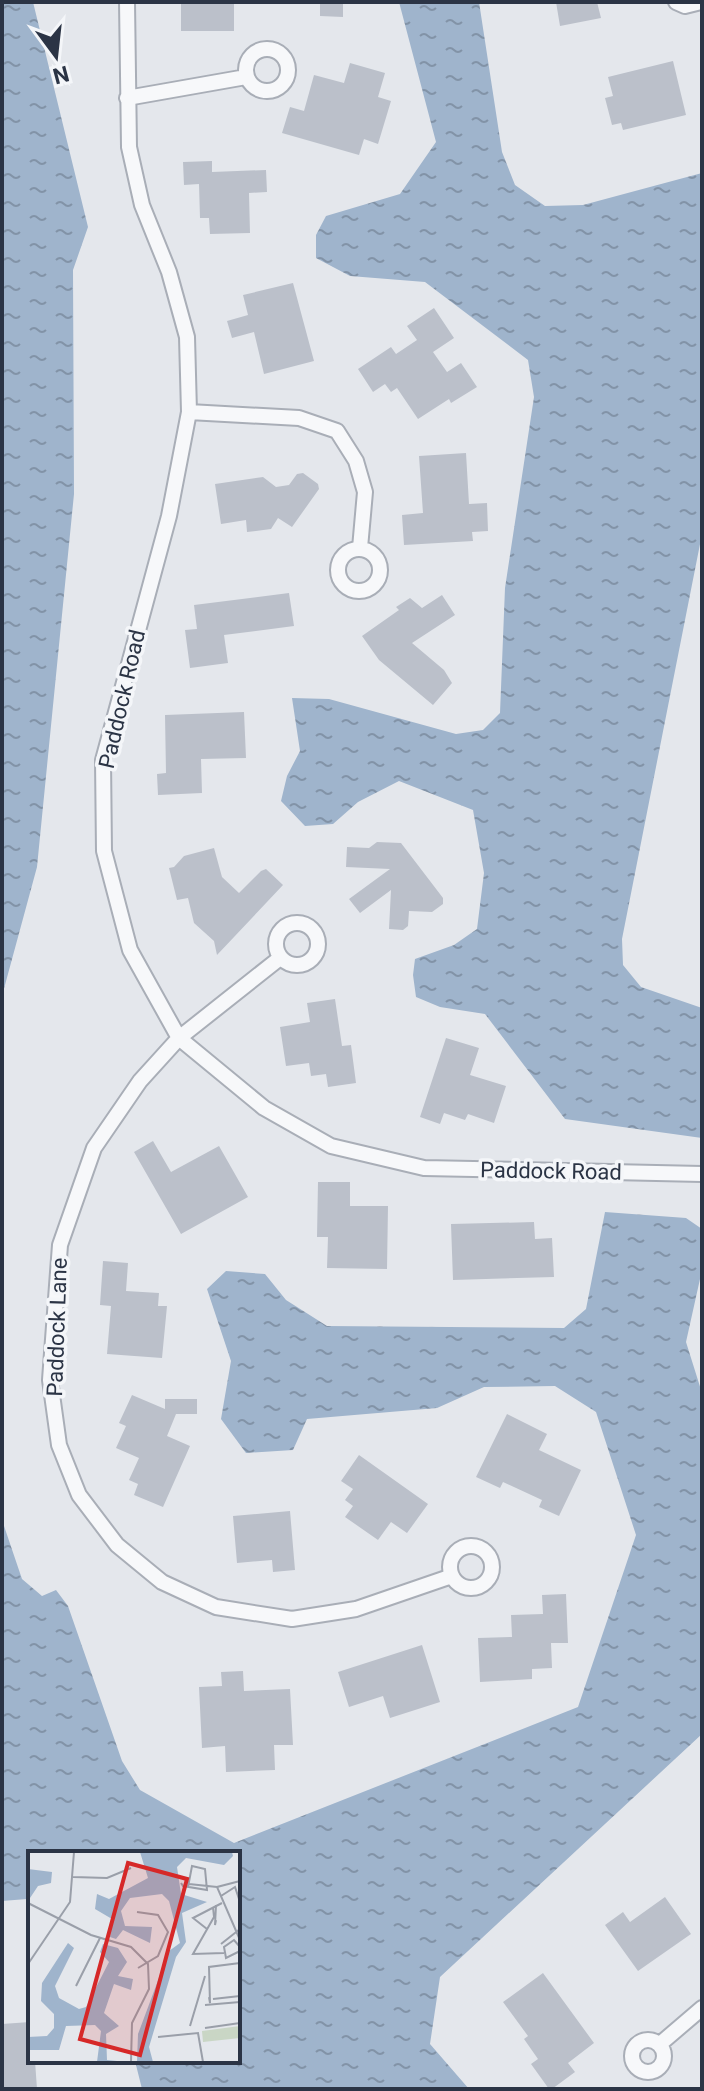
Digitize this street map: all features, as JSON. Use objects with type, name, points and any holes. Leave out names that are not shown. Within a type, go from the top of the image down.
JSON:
[{"type":"street","name":"Paddock Road","points":[[127,2],[129,147],[142,205],[169,272],[187,337],[189,412],[169,516],[103,760],[104,851],[130,950],[179,1038],[264,1108],[331,1146],[424,1168],[702,1174]]},
{"type":"street","points":[[676,2],[685,6],[701,2]]},
{"type":"street","points":[[127,98],[246,77]]},
{"type":"street","points":[[189,412],[299,418],[337,431],[356,461],[365,492],[360,548]]},
{"type":"street","name":"Paddock Lane","points":[[280,958],[179,1038],[140,1081],[94,1148],[60,1245],[50,1380],[59,1445],[79,1495],[117,1545],[162,1582],[216,1607],[292,1619],[356,1609],[452,1576]]},
{"type":"street","points":[[660,2044],[702,2008]]},
{"type":"water","points":[[2,2],[33,2],[88,227],[73,270],[74,494],[37,867],[2,996]]},
{"type":"water","points":[[399,2],[479,2],[502,152],[515,185],[545,206],[583,205],[702,173],[702,534],[622,939],[623,965],[641,987],[702,1008],[702,1138],[565,1119],[485,1014],[440,1007],[416,997],[413,975],[415,959],[454,945],[477,929],[484,873],[473,810],[399,781],[358,802],[333,824],[305,826],[281,801],[287,776],[300,751],[292,698],[329,699],[456,734],[483,730],[500,713],[505,588],[534,397],[528,360],[425,282],[350,276],[316,258],[316,235],[326,216],[400,194],[436,142]]},
{"type":"water","points":[[605,1212],[686,1218],[702,1229],[702,1270],[686,1342],[702,1393],[702,1734],[440,1977],[430,2044],[469,2089],[142,2089],[136,2063],[240,2063],[240,1851],[28,1851],[28,1900],[2,1901],[2,1520],[22,1579],[42,1596],[56,1590],[68,1606],[122,1761],[140,1790],[234,1843],[578,1707],[636,1535],[596,1412],[555,1386],[484,1387],[437,1408],[307,1419],[293,1450],[246,1453],[221,1419],[231,1361],[207,1289],[226,1271],[265,1274],[286,1300],[327,1326],[564,1328],[586,1309]]},
{"type":"building","points":[[181,2],[234,2],[234,31],[181,31]]},
{"type":"building","points":[[320,2],[343,2],[343,17],[320,16]]},
{"type":"building","points":[[556,2],[597,2],[601,18],[560,26]]},
{"type":"building","points":[[673,61],[686,115],[623,130],[621,123],[612,125],[605,98],[613,96],[608,77]]},
{"type":"building","points":[[350,63],[385,73],[378,97],[391,101],[378,144],[364,139],[359,155],[282,133],[290,107],[304,111],[314,75],[344,83]]},
{"type":"building","points":[[212,161],[212,172],[266,170],[267,192],[249,193],[250,233],[210,234],[209,218],[200,218],[199,184],[184,185],[183,162]]},
{"type":"building","points":[[293,283],[314,361],[264,374],[254,332],[232,338],[227,321],[248,315],[243,295]]},
{"type":"building","points":[[434,308],[454,338],[433,352],[447,372],[461,363],[477,387],[451,403],[449,399],[418,419],[397,388],[391,392],[385,384],[373,392],[358,369],[391,347],[396,354],[417,340],[407,326]]},
{"type":"building","points":[[466,453],[469,504],[487,503],[488,531],[472,532],[473,541],[404,545],[402,515],[423,513],[419,456]]},
{"type":"building","points":[[303,473],[318,484],[319,489],[292,527],[278,518],[271,529],[247,532],[246,520],[221,524],[215,484],[263,477],[276,487],[289,485],[297,474]]},
{"type":"building","points":[[289,593],[294,626],[224,635],[228,663],[190,668],[185,630],[197,629],[194,605]]},
{"type":"building","points":[[442,595],[455,615],[412,643],[444,670],[452,683],[433,705],[379,660],[362,636],[399,610],[396,607],[410,598],[422,608]]},
{"type":"building","points":[[244,712],[246,758],[201,759],[202,793],[158,795],[157,774],[166,773],[165,715]]},
{"type":"building","points":[[377,842],[401,843],[443,898],[443,904],[432,912],[409,911],[408,926],[403,930],[389,929],[391,890],[360,913],[349,899],[390,869],[346,867],[347,847],[369,848]]},
{"type":"building","points":[[214,848],[222,877],[239,893],[266,869],[283,885],[217,955],[214,941],[194,923],[188,898],[177,900],[169,868],[184,856]]},
{"type":"building","points":[[335,999],[342,1046],[351,1045],[356,1083],[328,1087],[326,1074],[311,1076],[309,1063],[286,1066],[280,1027],[310,1022],[307,1003]]},
{"type":"building","points":[[446,1038],[479,1048],[470,1075],[506,1086],[494,1123],[468,1114],[465,1120],[444,1113],[440,1124],[420,1117]]},
{"type":"building","points":[[153,1141],[171,1172],[219,1146],[248,1197],[181,1234],[134,1152]]},
{"type":"building","points":[[318,1182],[350,1182],[350,1206],[388,1206],[387,1269],[327,1268],[328,1237],[317,1237]]},
{"type":"building","points":[[534,1222],[535,1239],[552,1238],[554,1277],[453,1280],[451,1224]]},
{"type":"building","points":[[103,1261],[128,1263],[126,1291],[159,1293],[158,1306],[167,1306],[162,1358],[107,1354],[111,1306],[100,1305]]},
{"type":"building","points":[[132,1395],[165,1409],[165,1399],[197,1399],[197,1414],[176,1414],[167,1436],[190,1446],[163,1507],[134,1495],[138,1484],[129,1480],[139,1458],[116,1448],[126,1426],[119,1423]]},
{"type":"building","points":[[507,1414],[547,1434],[539,1450],[581,1470],[559,1516],[539,1507],[542,1500],[503,1482],[500,1488],[476,1477]]},
{"type":"building","points":[[359,1455],[428,1504],[407,1533],[391,1522],[378,1540],[345,1517],[353,1506],[345,1500],[353,1489],[341,1481]]},
{"type":"building","points":[[290,1511],[295,1570],[273,1572],[272,1560],[237,1563],[233,1516]]},
{"type":"building","points":[[566,1594],[568,1643],[551,1643],[552,1668],[532,1669],[532,1679],[480,1682],[478,1638],[512,1637],[511,1615],[543,1614],[542,1595]]},
{"type":"building","points":[[422,1645],[440,1702],[390,1718],[383,1696],[349,1707],[338,1672]]},
{"type":"building","points":[[243,1671],[244,1691],[290,1689],[293,1745],[274,1745],[275,1770],[226,1772],[225,1746],[202,1748],[199,1687],[222,1686],[221,1672]]},
{"type":"building","points":[[665,1897],[691,1934],[638,1971],[605,1925],[623,1912],[630,1922]]},
{"type":"building","points":[[543,1973],[594,2043],[568,2063],[575,2072],[552,2089],[531,2064],[538,2059],[524,2039],[528,2036],[503,2002]]},
{"type":"building","points":[[28,2022],[28,2063],[35,2063],[37,2089],[2,2089],[2,2024]]}]
